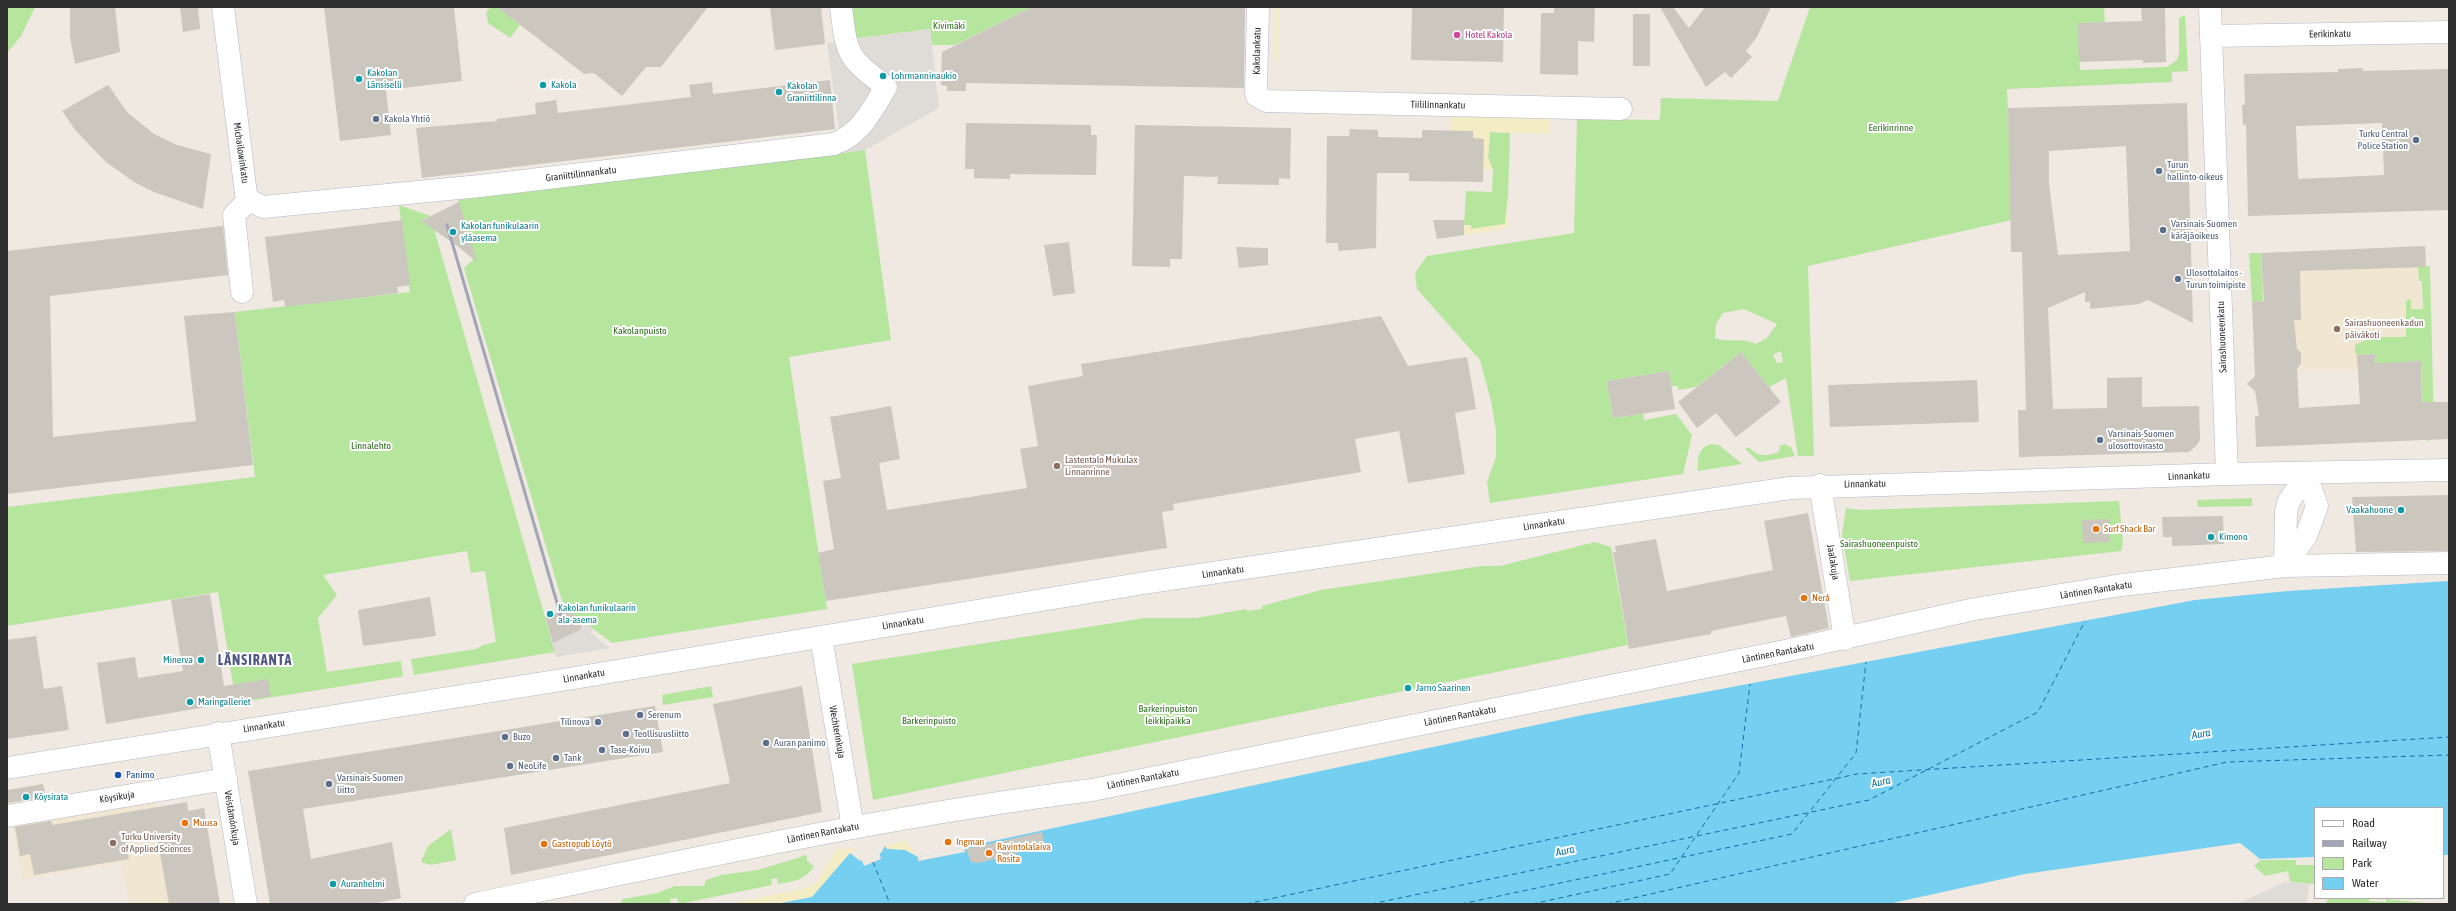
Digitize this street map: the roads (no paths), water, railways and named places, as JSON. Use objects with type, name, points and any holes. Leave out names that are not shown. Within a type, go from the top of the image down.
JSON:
[{"type":"street","name":"Michailowinkatu","points":[[222,7],[246,194],[249,200]]},
{"type":"street","name":"Graniittilinnankatu","points":[[249,200],[263,207],[480,186],[834,144],[847,139],[857,132],[886,87],[856,64],[849,53],[845,43],[841,7]]},
{"type":"street","name":"Kakolankatu","points":[[1257,96],[1258,7]]},
{"type":"street","name":"Sairashuoneenkatu","points":[[2210,7],[2228,474]]},
{"type":"street","name":"Eerikinkatu","points":[[2211,36],[2449,32]]},
{"type":"street","name":"Tiililinnankatu","points":[[1257,96],[1266,102],[1621,109]]},
{"type":"street","points":[[242,292],[234,215],[249,200]]},
{"type":"street","name":"Linnankatu","points":[[7,768],[218,733],[568,679],[1144,583],[1790,488],[1820,485],[2066,480],[2228,474],[2306,475],[2449,470]]},
{"type":"street","points":[[2285,566],[2286,511],[2289,500],[2306,475]]},
{"type":"street","name":"Jaalakuja","points":[[1820,485],[1845,639]]},
{"type":"street","name":"Läntinen Rantakatu","points":[[475,904],[984,803],[1092,790],[1845,639],[1975,609],[2122,585],[2285,566],[2449,563]]},
{"type":"street","name":"Wechterinkuja","points":[[821,637],[853,828]]},
{"type":"street","name":"Veistämönkuja","points":[[218,733],[246,904]]},
{"type":"street","name":"Köysikuja","points":[[7,816],[226,779]]},
{"type":"water","name":"Aura","points":[[2449,581],[2449,855],[2444,855],[2444,807],[2314,807],[2314,857],[2260,859],[2240,843],[2025,874],[1888,904],[776,904],[812,897],[850,853],[860,861],[881,853],[885,846],[887,849],[905,850],[918,857],[1583,715],[2195,600],[2288,591]]},
{"type":"railway","points":[[447,225],[562,620]]},
{"type":"place","name":"Hotel Kakola","points":[[1457,35]]},
{"type":"place","name":"Lohrmanninaukio","points":[[883,76]]},
{"type":"place","name":"Kakolan Länsiselli","points":[[359,79]]},
{"type":"place","name":"Kakola","points":[[543,85]]},
{"type":"place","name":"Kakolan Graniittilinna","points":[[779,92]]},
{"type":"place","name":"Kakola Yhtiö","points":[[376,119]]},
{"type":"place","name":"Turku Central Police Station","points":[[2416,140]]},
{"type":"place","name":"Turun hallinto-oikeus","points":[[2159,171]]},
{"type":"place","name":"Varsinais-Suomen käräjäoikeus","points":[[2163,230]]},
{"type":"place","name":"Kakolan funikulaarin yläasema","points":[[453,232]]},
{"type":"place","name":"Ulosottolaitos - Turun toimipiste","points":[[2178,279]]},
{"type":"place","name":"Sairashuoneenkadun päiväkoti","points":[[2337,329]]},
{"type":"place","name":"Varsinais-Suomen ulosottovirasto","points":[[2100,440]]},
{"type":"place","name":"Lastentalo Mukulax Linnanrinne","points":[[1057,466]]},
{"type":"place","name":"Vaakahuone","points":[[2401,510]]},
{"type":"place","name":"Surf Shack Bar","points":[[2096,529]]},
{"type":"place","name":"Kimono","points":[[2211,537]]},
{"type":"place","name":"Nerå","points":[[1804,598]]},
{"type":"place","name":"Kakolan funikulaarin ala-asema","points":[[550,614]]},
{"type":"place","name":"Minerva","points":[[201,660]]},
{"type":"place","name":"Jarno Saarinen","points":[[1408,688]]},
{"type":"place","name":"Maringalleriet","points":[[190,702]]},
{"type":"place","name":"Serenum","points":[[640,715]]},
{"type":"place","name":"Tilinova","points":[[598,722]]},
{"type":"place","name":"Teollisuusliitto","points":[[626,734]]},
{"type":"place","name":"Buzo","points":[[505,737]]},
{"type":"place","name":"Auran panimo","points":[[766,743]]},
{"type":"place","name":"Tase-Koivu","points":[[602,750]]},
{"type":"place","name":"Tank","points":[[556,758]]},
{"type":"place","name":"NeoLife","points":[[510,766]]},
{"type":"place","name":"Panimo","points":[[118,775]]},
{"type":"place","name":"Varsinais-Suomen liitto","points":[[329,784]]},
{"type":"place","name":"Köysirata","points":[[26,797]]},
{"type":"place","name":"Muusa","points":[[185,823]]},
{"type":"place","name":"Ingman","points":[[948,842]]},
{"type":"place","name":"Turku University of Applied Sciences","points":[[113,843]]},
{"type":"place","name":"Gastropub Löytö","points":[[544,844]]},
{"type":"place","name":"Ravintolalaiva Rosita","points":[[989,853]]},
{"type":"place","name":"Auranhelmi","points":[[333,884]]},
{"type":"district","name":"LÄNSIRANTA","points":[[255,661]]},
{"type":"park label","name":"Kivimäki","points":[[949,26]]},
{"type":"park label","name":"Eerikinrinne","points":[[1891,128]]},
{"type":"park label","name":"Kakolanpuisto","points":[[640,331]]},
{"type":"park label","name":"Linnalehto","points":[[371,446]]},
{"type":"park label","name":"Sairashuoneenpuisto","points":[[1879,544]]},
{"type":"park label","name":"Barkerinpuiston leikkipaikka","points":[[1168,714]]},
{"type":"park label","name":"Barkerinpuisto","points":[[929,721]]}]
